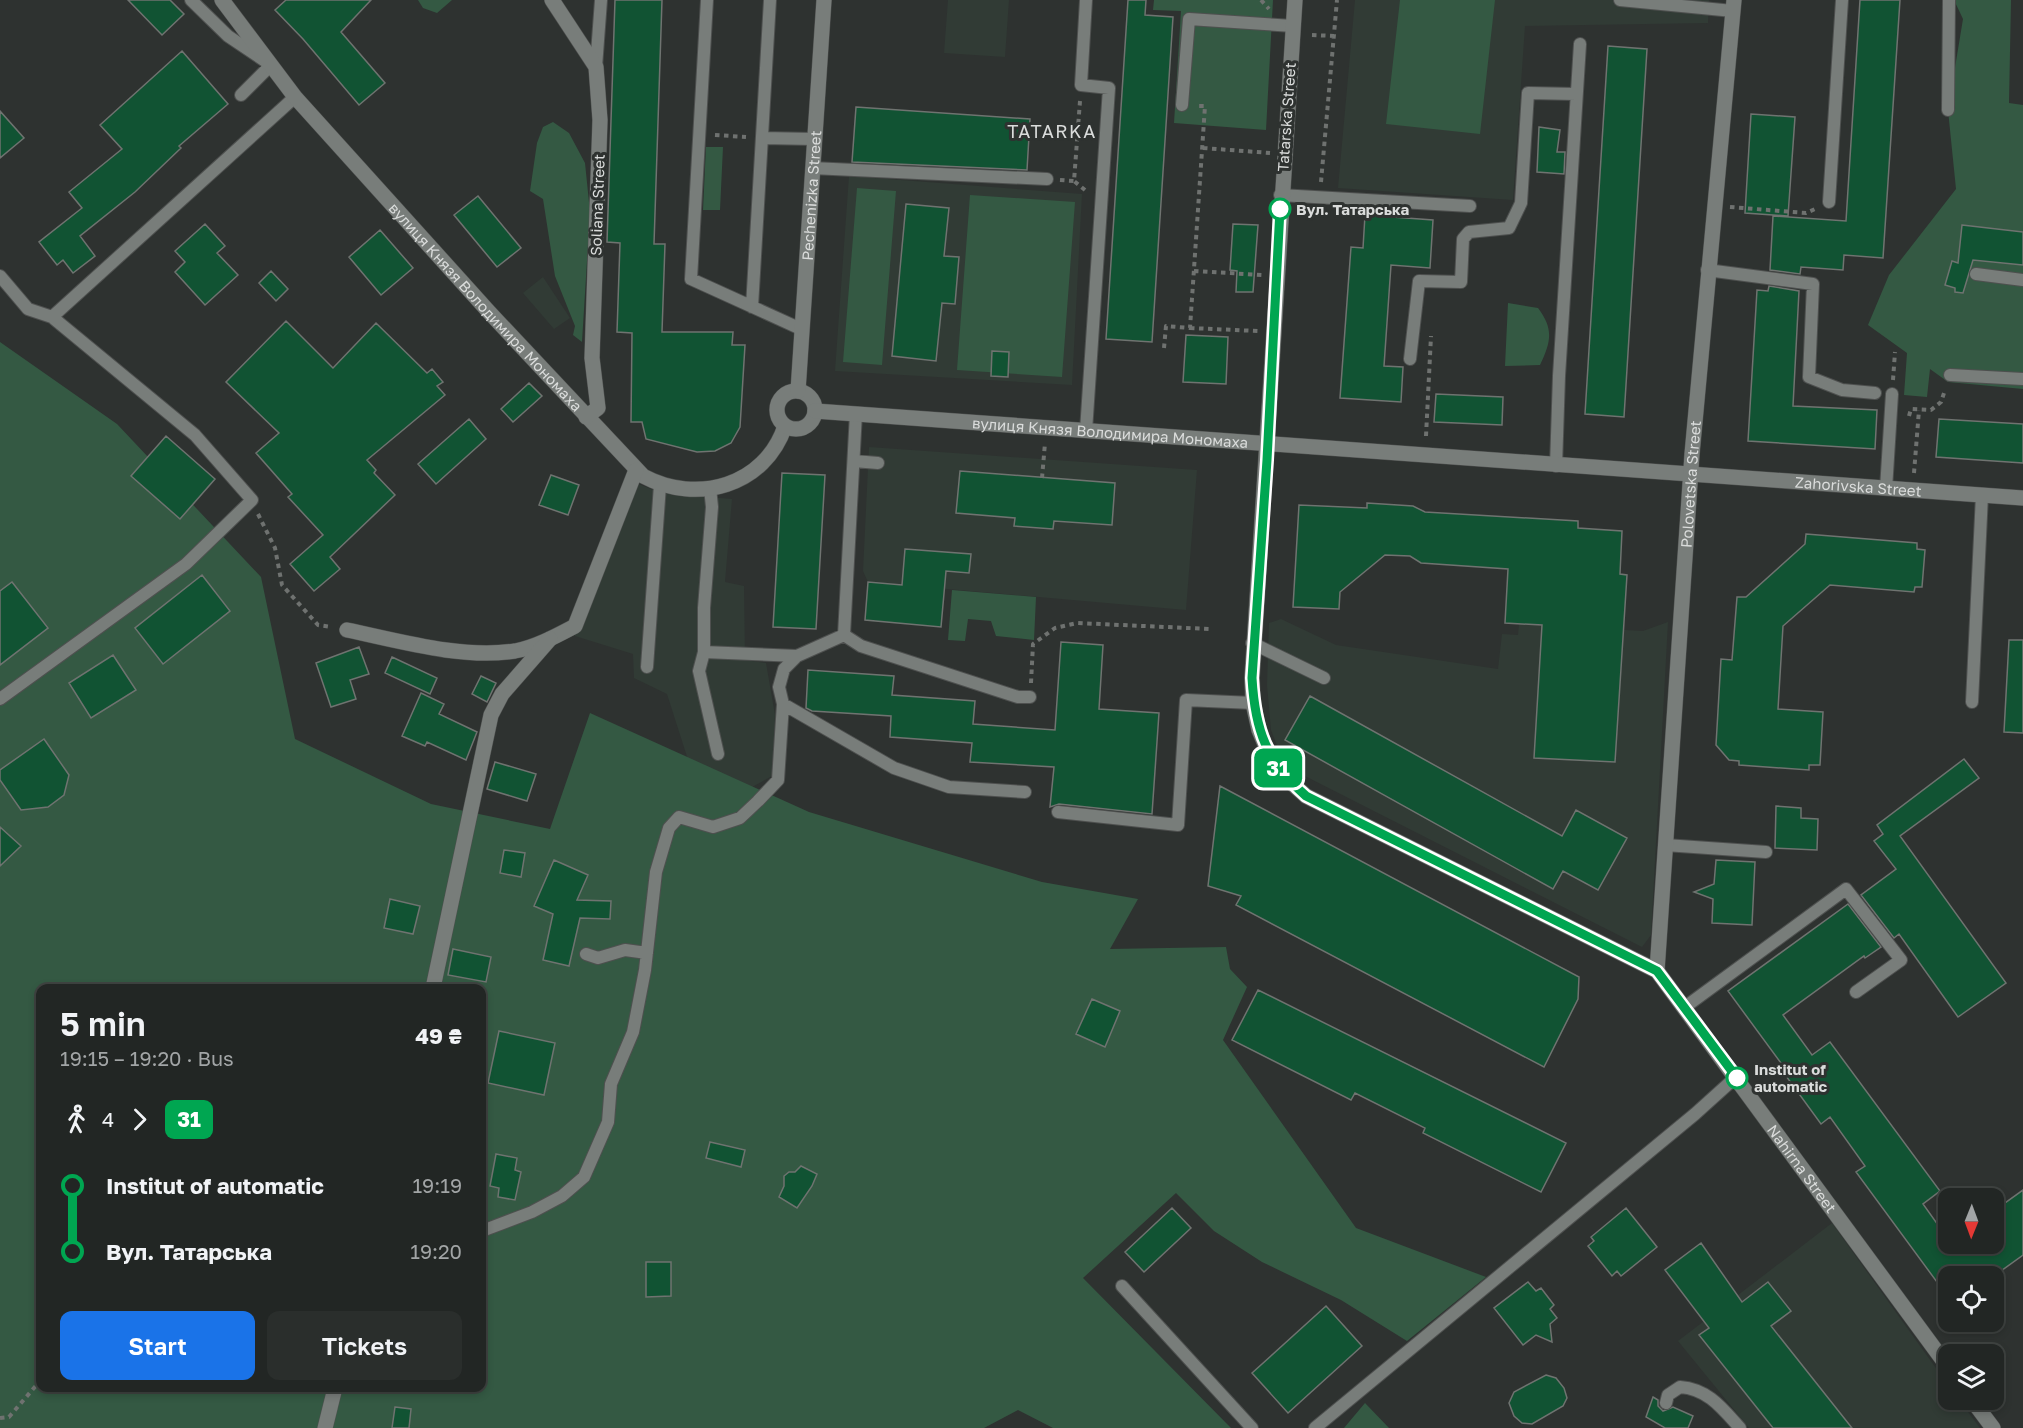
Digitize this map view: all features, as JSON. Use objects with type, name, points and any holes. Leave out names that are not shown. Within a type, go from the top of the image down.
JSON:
[{"type":"street","name":"вулиця Князя Володимира Мономаха","points":[[222,0],[295,97],[636,470],[660,485],[685,489],[710,488],[738,481],[761,466],[778,445],[784,426]]},
{"type":"street","name":"Soliana Street","points":[[552,0],[596,67],[600,120],[592,358],[598,408],[586,417]]},
{"type":"street","name":"Pechenizka Street","points":[[798,391],[824,0]]},
{"type":"street","name":"Tatarska Street","points":[[1295,0],[1252,643],[1253,703],[1259,730],[1271,759],[1285,777],[1306,796],[1657,971]]},
{"type":"street","name":"Polovetska Street","points":[[1657,971],[1707,270],[1733,5]]},
{"type":"street","points":[[798,391],[808,395],[815,411],[811,422],[802,428],[784,426],[778,417],[777,406],[786,393],[798,391]]},
{"type":"street","name":"вулиця Князя Володимира Мономаха","points":[[815,411],[1691,475]]},
{"type":"street","points":[[347,630],[479,660],[517,651],[549,639],[574,626],[636,470]]},
{"type":"street","name":"Zahorivska Street","points":[[1691,475],[2023,498]]},
{"type":"street","points":[[434,984],[456,870],[491,716],[502,694],[549,639]]},
{"type":"street","name":"Nahirna Street","points":[[1657,971],[1685,1006],[1938,1353]]},
{"type":"street","points":[[325,1428],[334,1392]]},
{"type":"street","points":[[1980,1410],[1993,1428]]},
{"type":"lane","points":[[191,0],[228,36],[271,65],[241,95]]},
{"type":"lane","points":[[596,67],[601,0]]},
{"type":"lane","points":[[706,0],[691,279],[801,329]]},
{"type":"lane","points":[[752,307],[770,0]]},
{"type":"lane","points":[[1086,0],[1081,85],[1108,88],[1086,430]]},
{"type":"lane","points":[[1620,0],[1733,5]]},
{"type":"lane","points":[[1829,202],[1842,0]]},
{"type":"lane","points":[[1948,110],[1949,0]]},
{"type":"lane","points":[[1182,105],[1189,19],[1293,26]]},
{"type":"lane","points":[[1556,466],[1580,44]]},
{"type":"lane","points":[[1410,359],[1419,280],[1461,282],[1463,239],[1469,232],[1509,228],[1521,202],[1528,93],[1576,94]]},
{"type":"lane","points":[[51,317],[295,97]]},
{"type":"lane","points":[[762,138],[814,139]]},
{"type":"lane","points":[[812,168],[1047,179]]},
{"type":"lane","points":[[1281,195],[1470,206]]},
{"type":"lane","points":[[1707,270],[1813,284],[1809,377],[1842,390],[1875,393]]},
{"type":"lane","points":[[1976,274],[2023,280]]},
{"type":"lane","points":[[0,276],[28,309],[51,317],[195,435],[252,500],[186,564],[0,699]]},
{"type":"lane","points":[[1950,375],[2023,380]]},
{"type":"lane","points":[[1886,489],[1892,394]]},
{"type":"lane","points":[[844,635],[856,413]]},
{"type":"lane","points":[[854,461],[878,463]]},
{"type":"lane","points":[[647,667],[660,485]]},
{"type":"lane","points":[[710,488],[712,507],[704,608],[704,652],[699,671],[718,754]]},
{"type":"lane","points":[[1972,702],[1982,495]]},
{"type":"lane","points":[[486,1229],[532,1212],[562,1196],[584,1177],[608,1122],[611,1084],[633,1032],[647,953],[656,872],[669,828],[678,817],[713,827],[740,818],[778,780],[783,704],[779,687],[784,669],[797,656],[844,635]]},
{"type":"lane","points":[[844,635],[861,646],[1018,697],[1030,697]]},
{"type":"lane","points":[[1252,643],[1324,678]]},
{"type":"lane","points":[[704,652],[797,656]]},
{"type":"lane","points":[[1058,812],[1178,825],[1186,700],[1253,703]]},
{"type":"lane","points":[[783,704],[894,768],[949,787],[1025,792]]},
{"type":"lane","points":[[1665,845],[1766,852]]},
{"type":"lane","points":[[1685,1006],[1846,889],[1901,960],[1856,992]]},
{"type":"lane","points":[[586,954],[598,958],[625,950],[647,953]]},
{"type":"lane","points":[[1315,1428],[1695,1114],[1736,1077]]},
{"type":"lane","points":[[1122,1286],[1252,1428]]},
{"type":"lane","points":[[1666,1403],[1668,1395],[1680,1387],[1701,1391],[1715,1401],[1740,1428]]},
{"type":"path","points":[[1320,197],[1337,0]]},
{"type":"path","points":[[1312,35],[1334,36]]},
{"type":"path","points":[[1081,85],[1074,181],[1101,203]]},
{"type":"path","points":[[1182,105],[1205,106],[1190,328]]},
{"type":"path","points":[[1203,147],[1271,153]]},
{"type":"path","points":[[1714,206],[1806,213]]},
{"type":"path","points":[[1194,271],[1262,275]]},
{"type":"path","points":[[1164,348],[1166,326],[1259,331]]},
{"type":"path","points":[[1426,436],[1432,329]]},
{"type":"path","points":[[1892,394],[1895,352]]},
{"type":"path","points":[[1914,472],[1919,410],[1931,410],[1941,402]]},
{"type":"path","points":[[1042,478],[1045,442]]},
{"type":"path","points":[[252,500],[275,548],[282,585],[318,625],[347,630]]},
{"type":"path","points":[[1030,697],[1034,644],[1055,628],[1077,623],[1210,629]]},
{"type":"path","points":[[0,1418],[9,1417],[36,1386]]},
{"type":"shaded area","points":[[948,0],[1009,0],[1005,57],[944,53]]},
{"type":"shaded area","points":[[1355,0],[1709,0],[1708,23],[1525,26],[1513,200],[1338,188]]},
{"type":"shaded area","points":[[849,176],[1082,194],[1072,385],[835,371]]},
{"type":"shaded area","points":[[543,277],[570,318],[554,329],[523,293]]},
{"type":"shaded area","points":[[869,447],[1197,470],[1186,610],[868,582],[863,571]]},
{"type":"shaded area","points":[[631,481],[661,493],[732,499],[725,582],[744,586],[745,660],[766,663],[775,715],[772,776],[743,792],[690,766],[667,694],[634,678],[633,654],[575,636],[575,626]]},
{"type":"shaded area","points":[[1281,619],[1336,645],[1498,669],[1502,634],[1518,635],[1519,624],[1643,631],[1668,622],[1651,935],[1642,947],[1303,775],[1280,753],[1271,730],[1267,685],[1269,623]]},
{"type":"shaded area","points":[[1832,1223],[1938,1371],[1938,1410],[1966,1410],[1980,1428],[1749,1428],[1678,1341]]},
{"type":"green space","points":[[418,0],[452,0],[437,13],[423,8]]},
{"type":"green space","points":[[1154,0],[1273,0],[1266,130],[1174,123],[1181,11],[1153,10]]},
{"type":"green space","points":[[1400,0],[1495,0],[1480,134],[1386,124]]},
{"type":"green space","points":[[1954,0],[2011,0],[2009,103],[2023,105],[2023,389],[1948,382],[1930,369],[1927,397],[1904,395],[1907,353],[1868,325],[1889,275],[1956,189],[1948,110],[1963,19]]},
{"type":"green space","points":[[553,122],[569,133],[585,163],[590,212],[582,342],[573,335],[575,326],[555,276],[543,199],[530,191],[537,143],[543,127]]},
{"type":"green space","points":[[706,147],[723,147],[720,210],[703,210]]},
{"type":"green space","points":[[857,188],[896,191],[882,365],[843,362]]},
{"type":"green space","points":[[970,195],[1075,202],[1062,377],[957,370]]},
{"type":"green space","points":[[1508,303],[1538,308],[1547,323],[1549,336],[1547,349],[1540,365],[1505,366]]},
{"type":"green space","points":[[0,342],[117,424],[261,577],[295,739],[431,804],[550,829],[590,713],[809,812],[1042,882],[1138,899],[1110,949],[1226,947],[1230,969],[1247,987],[1223,1040],[1356,1228],[1486,1277],[1407,1341],[1341,1300],[1262,1262],[1214,1231],[1176,1193],[1083,1278],[1231,1428],[1053,1428],[1018,1410],[984,1428],[0,1428]]},
{"type":"green space","points":[[952,590],[1036,597],[1034,640],[996,636],[991,621],[968,619],[965,641],[948,640]]},
{"type":"green space","points":[[1365,1403],[1389,1428],[1344,1428]]},
{"type":"building","points":[[128,0],[170,0],[184,14],[162,35]]},
{"type":"building","points":[[286,0],[371,0],[341,32],[385,83],[359,105],[275,10]]},
{"type":"building","points":[[615,0],[662,0],[654,244],[665,244],[662,332],[733,332],[732,345],[745,345],[740,427],[731,443],[715,451],[697,452],[646,439],[642,422],[631,422],[632,333],[617,332],[620,243],[607,242]]},
{"type":"building","points":[[1128,0],[1146,0],[1145,15],[1173,17],[1152,342],[1106,339]]},
{"type":"building","points":[[1860,0],[1900,0],[1883,258],[1844,255],[1843,270],[1801,267],[1800,274],[1770,270],[1773,216],[1846,221]]},
{"type":"building","points":[[1608,46],[1647,49],[1624,417],[1585,414]]},
{"type":"building","points":[[182,51],[228,104],[179,146],[181,148],[135,192],[80,236],[95,256],[73,273],[63,260],[57,265],[39,242],[82,208],[69,192],[122,149],[100,125]]},
{"type":"building","points":[[856,107],[1030,119],[1027,170],[852,162]]},
{"type":"building","points":[[0,111],[24,138],[0,158]]},
{"type":"building","points":[[1751,114],[1795,117],[1788,216],[1745,213]]},
{"type":"building","points":[[1539,127],[1560,130],[1557,152],[1565,152],[1564,174],[1537,172]]},
{"type":"building","points":[[478,196],[521,248],[497,267],[454,215]]},
{"type":"building","points":[[906,204],[949,208],[944,256],[959,257],[955,304],[942,303],[936,361],[892,356]]},
{"type":"building","points":[[1365,215],[1433,220],[1430,268],[1391,265],[1384,366],[1403,367],[1401,402],[1340,398],[1351,247],[1363,248]]},
{"type":"building","points":[[205,224],[225,246],[217,253],[238,275],[205,305],[175,272],[185,262],[175,251]]},
{"type":"building","points":[[1233,224],[1258,225],[1253,292],[1236,292],[1237,271],[1230,270]]},
{"type":"building","points":[[1962,225],[2023,232],[2023,265],[1973,260],[1963,293],[1955,292],[1955,288],[1945,285],[1952,261],[1958,263]]},
{"type":"building","points":[[380,230],[413,268],[381,295],[349,257]]},
{"type":"building","points":[[271,271],[288,289],[276,301],[259,283]]},
{"type":"building","points":[[1769,286],[1799,291],[1793,406],[1877,410],[1875,449],[1748,441],[1757,290],[1768,291]]},
{"type":"building","points":[[286,321],[333,368],[376,323],[427,373],[432,369],[443,382],[437,386],[445,395],[367,460],[376,470],[374,473],[395,495],[330,557],[340,569],[314,591],[290,564],[323,535],[288,497],[292,494],[256,453],[279,433],[226,382]]},
{"type":"building","points":[[1186,335],[1228,337],[1226,384],[1183,382]]},
{"type":"building","points":[[992,351],[1009,352],[1008,377],[991,376]]},
{"type":"building","points":[[529,383],[542,396],[513,422],[501,409]]},
{"type":"building","points":[[1436,394],[1503,397],[1502,425],[1434,422]]},
{"type":"building","points":[[469,419],[486,439],[436,484],[418,464]]},
{"type":"building","points":[[1939,419],[2023,424],[2023,463],[1936,457]]},
{"type":"building","points":[[166,436],[215,479],[180,519],[131,476]]},
{"type":"building","points":[[960,471],[1115,483],[1112,525],[1054,521],[1053,529],[1014,526],[1015,518],[956,513]]},
{"type":"building","points":[[782,473],[825,475],[816,629],[773,627]]},
{"type":"building","points":[[551,475],[579,485],[568,515],[539,505]]},
{"type":"building","points":[[1367,503],[1413,506],[1425,512],[1578,521],[1578,528],[1622,531],[1620,574],[1627,575],[1615,762],[1534,758],[1542,625],[1505,623],[1508,569],[1421,563],[1410,556],[1385,555],[1340,592],[1339,609],[1293,607],[1299,505],[1367,508]]},
{"type":"building","points":[[1806,534],[1917,543],[1917,549],[1925,550],[1922,587],[1915,587],[1914,592],[1830,585],[1783,626],[1778,709],[1823,712],[1820,765],[1809,765],[1809,770],[1739,765],[1739,761],[1729,760],[1716,745],[1721,659],[1732,660],[1737,597],[1746,597],[1805,544]]},
{"type":"building","points":[[905,549],[971,554],[969,573],[946,571],[941,627],[865,620],[868,582],[902,585]]},
{"type":"building","points":[[202,575],[230,611],[163,664],[135,628]]},
{"type":"building","points":[[12,582],[48,628],[0,665],[0,591]]},
{"type":"building","points":[[2009,640],[2023,640],[2023,733],[2004,732]]},
{"type":"building","points":[[1061,642],[1103,645],[1099,709],[1159,713],[1152,814],[1059,804],[1050,807],[1054,767],[970,762],[972,743],[890,737],[891,716],[812,711],[806,708],[808,670],[894,676],[892,695],[975,701],[973,724],[1055,730]]},
{"type":"building","points":[[359,647],[369,674],[350,680],[356,699],[331,707],[316,663]]},
{"type":"building","points":[[113,655],[136,690],[91,718],[69,683]]},
{"type":"building","points":[[392,657],[437,678],[430,694],[385,673]]},
{"type":"building","points":[[481,676],[496,683],[487,702],[472,694]]},
{"type":"building","points":[[421,693],[444,704],[439,714],[477,732],[466,760],[427,742],[425,746],[402,736]]},
{"type":"building","points":[[1310,696],[1562,836],[1576,810],[1627,838],[1598,890],[1563,871],[1553,889],[1285,740]]},
{"type":"building","points":[[44,739],[69,775],[64,795],[48,807],[21,810],[0,780],[0,770]]},
{"type":"building","points":[[1964,759],[1979,778],[1900,836],[2006,983],[1958,1017],[1899,934],[1894,938],[1861,895],[1896,869],[1874,841],[1883,834],[1877,825]]},
{"type":"building","points":[[495,762],[536,774],[527,801],[487,789]]},
{"type":"building","points":[[1220,786],[1579,977],[1578,999],[1544,1067],[1236,905],[1241,896],[1208,886]]},
{"type":"building","points":[[1776,806],[1801,808],[1801,818],[1818,819],[1817,850],[1775,848]]},
{"type":"building","points":[[0,827],[21,846],[0,866]]},
{"type":"building","points":[[504,850],[525,853],[521,877],[500,873]]},
{"type":"building","points":[[554,860],[588,875],[577,900],[611,901],[610,919],[580,918],[569,966],[543,960],[553,914],[534,906]]},
{"type":"building","points":[[1716,860],[1755,862],[1752,925],[1712,923],[1713,899],[1694,892],[1714,884]]},
{"type":"building","points":[[390,899],[420,906],[413,934],[384,928]]},
{"type":"building","points":[[1848,904],[1881,947],[1865,958],[1864,956],[1783,1015],[1812,1055],[1830,1042],[1938,1188],[1938,1193],[1923,1204],[1938,1225],[1938,1254],[2004,1254],[2004,1204],[2023,1190],[2023,1255],[2004,1269],[2004,1266],[1938,1266],[1938,1283],[1856,1172],[1865,1166],[1830,1117],[1821,1124],[1786,1076],[1789,1074],[1728,991]]},
{"type":"building","points":[[453,949],[491,957],[486,982],[448,975]]},
{"type":"building","points":[[1258,990],[1566,1143],[1541,1192],[1423,1133],[1425,1128],[1355,1093],[1351,1100],[1232,1040]]},
{"type":"building","points":[[1092,999],[1120,1011],[1105,1047],[1076,1034]]},
{"type":"building","points":[[499,1031],[555,1043],[544,1095],[488,1083]]},
{"type":"building","points":[[710,1142],[745,1150],[741,1167],[706,1158]]},
{"type":"building","points":[[496,1154],[517,1158],[515,1170],[521,1172],[515,1200],[498,1197],[499,1188],[490,1186]]},
{"type":"building","points":[[801,1166],[817,1174],[797,1208],[779,1197],[784,1186],[784,1176],[789,1172],[795,1172]]},
{"type":"building","points":[[1172,1208],[1191,1228],[1144,1272],[1125,1252]]},
{"type":"building","points":[[1626,1208],[1657,1247],[1621,1276],[1617,1271],[1612,1276],[1588,1246],[1594,1241],[1591,1237]]},
{"type":"building","points":[[1701,1243],[1742,1302],[1768,1282],[1791,1311],[1771,1326],[1852,1428],[1773,1428],[1699,1335],[1709,1328],[1665,1270]]},
{"type":"building","points":[[646,1262],[671,1262],[671,1296],[646,1297]]},
{"type":"building","points":[[1528,1282],[1536,1291],[1541,1288],[1554,1305],[1550,1309],[1557,1318],[1550,1324],[1552,1342],[1536,1335],[1523,1345],[1494,1308]]},
{"type":"building","points":[[1326,1306],[1362,1346],[1288,1413],[1252,1373]]},
{"type":"building","points":[[1546,1375],[1556,1378],[1564,1388],[1567,1398],[1563,1406],[1532,1424],[1522,1423],[1514,1416],[1509,1403],[1514,1392]]},
{"type":"building","points":[[1653,1397],[1658,1400],[1658,1406],[1663,1411],[1673,1407],[1693,1416],[1688,1428],[1665,1428],[1646,1417]]},
{"type":"building","points":[[395,1407],[411,1409],[409,1428],[392,1428]]},
{"type":"bus line","name":"31","points":[[1280,209],[1267,460],[1252,643],[1253,703],[1259,730],[1271,759],[1285,777],[1306,796],[1657,971],[1737,1078]]},
{"type":"place","name":"Вул. Татарська","points":[[1280,209]]},
{"type":"place","name":"Institut of automatic","points":[[1737,1078]]},
{"type":"district","name":"TATARKA","points":[[1052,131]]}]
